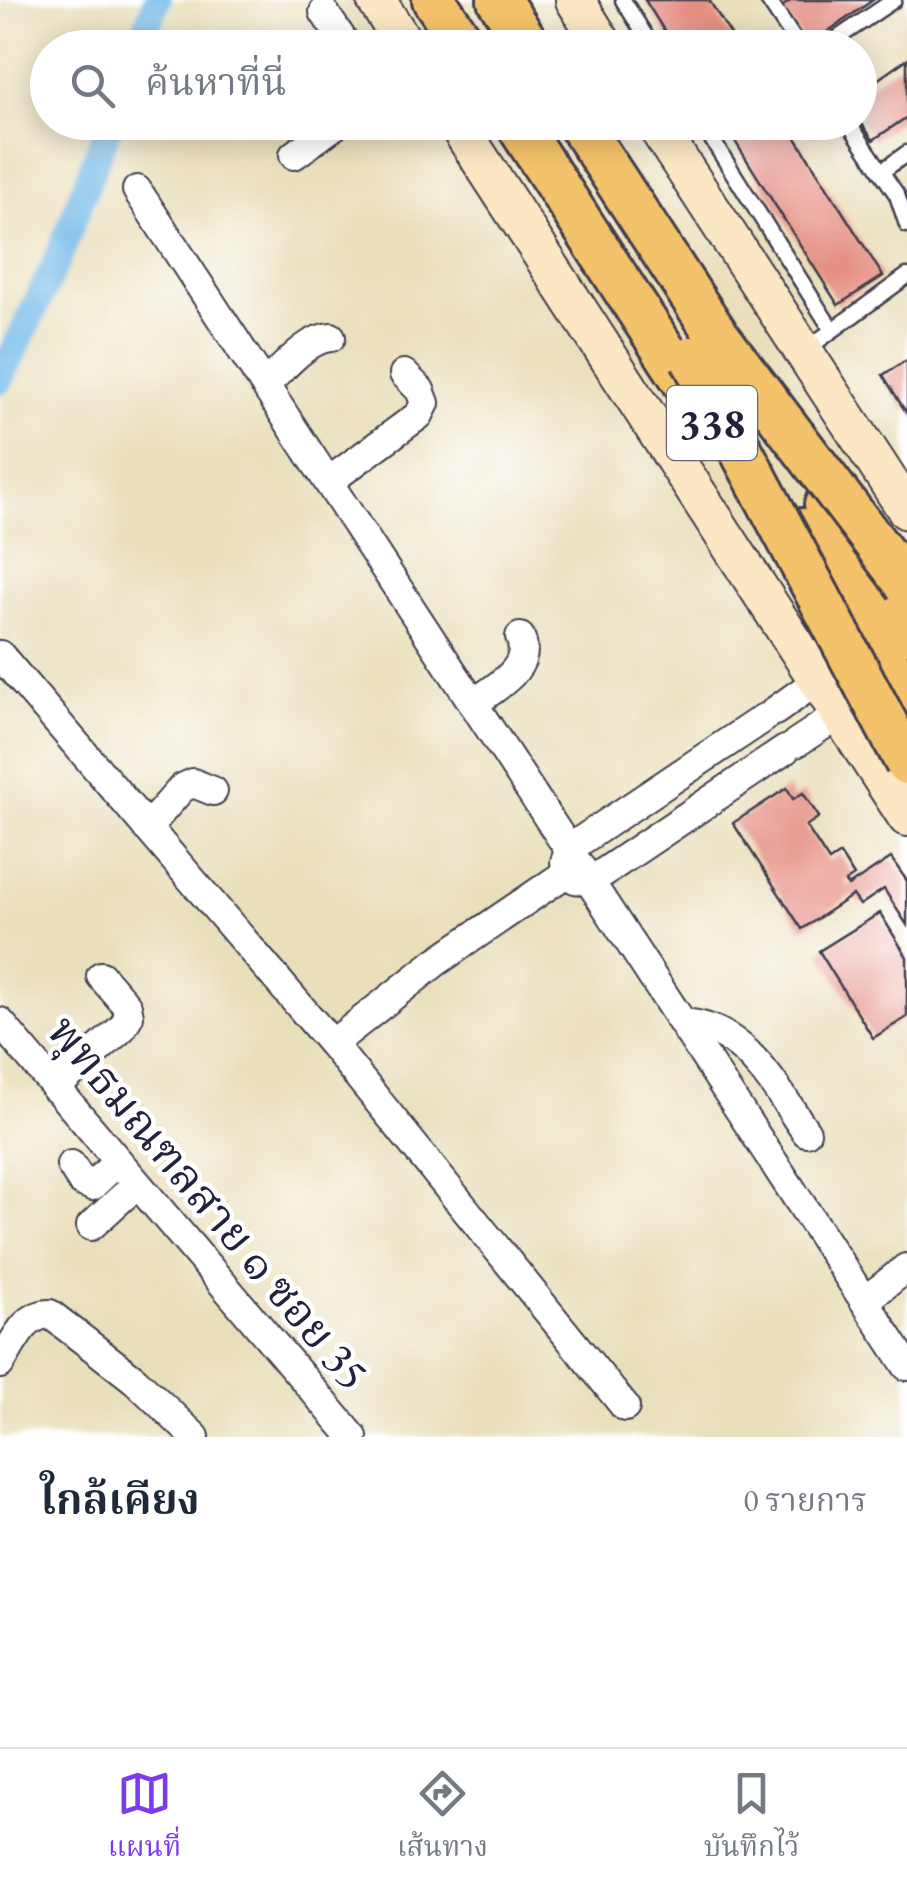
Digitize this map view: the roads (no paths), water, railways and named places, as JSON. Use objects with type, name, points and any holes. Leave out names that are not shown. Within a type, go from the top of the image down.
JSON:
[{"type":"main road","points":[[376,0],[396,30]]},
{"type":"main road","points":[[434,0],[454,30]]},
{"type":"main road","points":[[454,0],[474,30]]},
{"type":"main road","points":[[498,0],[518,30]]},
{"type":"main road","points":[[514,0],[534,30]]},
{"type":"main road","points":[[575,0],[594,30]]},
{"type":"main road","name":"338","points":[[468,140],[907,817]]},
{"type":"main road","name":"338","points":[[528,140],[907,724]]},
{"type":"main road","name":"338","points":[[550,140],[706,348],[907,633]]},
{"type":"main road","name":"338","points":[[588,140],[907,694]]},
{"type":"main road","name":"338","points":[[606,140],[907,604]]},
{"type":"main road","name":"338","points":[[667,140],[818,341],[907,510]]},
{"type":"main road","points":[[706,348],[907,586]]},
{"type":"main road","points":[[706,348],[907,763]]},
{"type":"street","points":[[324,12],[336,30]]},
{"type":"street","points":[[294,155],[314,140]]},
{"type":"street","points":[[137,190],[907,1366]]},
{"type":"street","points":[[265,385],[306,348],[331,337]]},
{"type":"street","points":[[328,482],[419,415],[425,403],[420,390],[404,374]]},
{"type":"street","points":[[473,704],[524,660],[525,648],[520,637]]},
{"type":"street","points":[[0,656],[332,1044],[626,1407]]},
{"type":"street","points":[[332,1044],[436,962],[559,878],[570,848],[818,680]]},
{"type":"street","points":[[559,878],[591,880],[840,714]]},
{"type":"street","points":[[147,828],[182,788],[193,783],[214,791]]},
{"type":"street","points":[[55,1088],[122,1028],[129,1016],[127,1006],[101,976]]},
{"type":"street","name":"พุทธมณฑลสาย ๑ ซอย 35","points":[[0,1022],[353,1437]]},
{"type":"street","points":[[683,1024],[699,1024],[728,1036],[756,1059],[806,1132]]},
{"type":"street","points":[[71,1165],[82,1182],[92,1186],[117,1162]]},
{"type":"street","points":[[91,1226],[136,1185]]},
{"type":"street","points":[[865,1301],[906,1268]]},
{"type":"street","points":[[0,1364],[27,1322],[38,1314],[50,1314],[135,1380],[195,1437]]},
{"type":"lane","points":[[623,0],[642,30]]},
{"type":"lane","points":[[768,0],[788,30]]},
{"type":"lane","points":[[850,30],[894,0]]},
{"type":"lane","points":[[711,140],[818,341],[907,276]]},
{"type":"lane","points":[[860,140],[897,195],[907,225]]},
{"type":"lane","points":[[881,172],[907,153]]},
{"type":"waterway","points":[[146,30],[157,0]]},
{"type":"waterway","points":[[0,380],[57,261],[103,140]]}]
